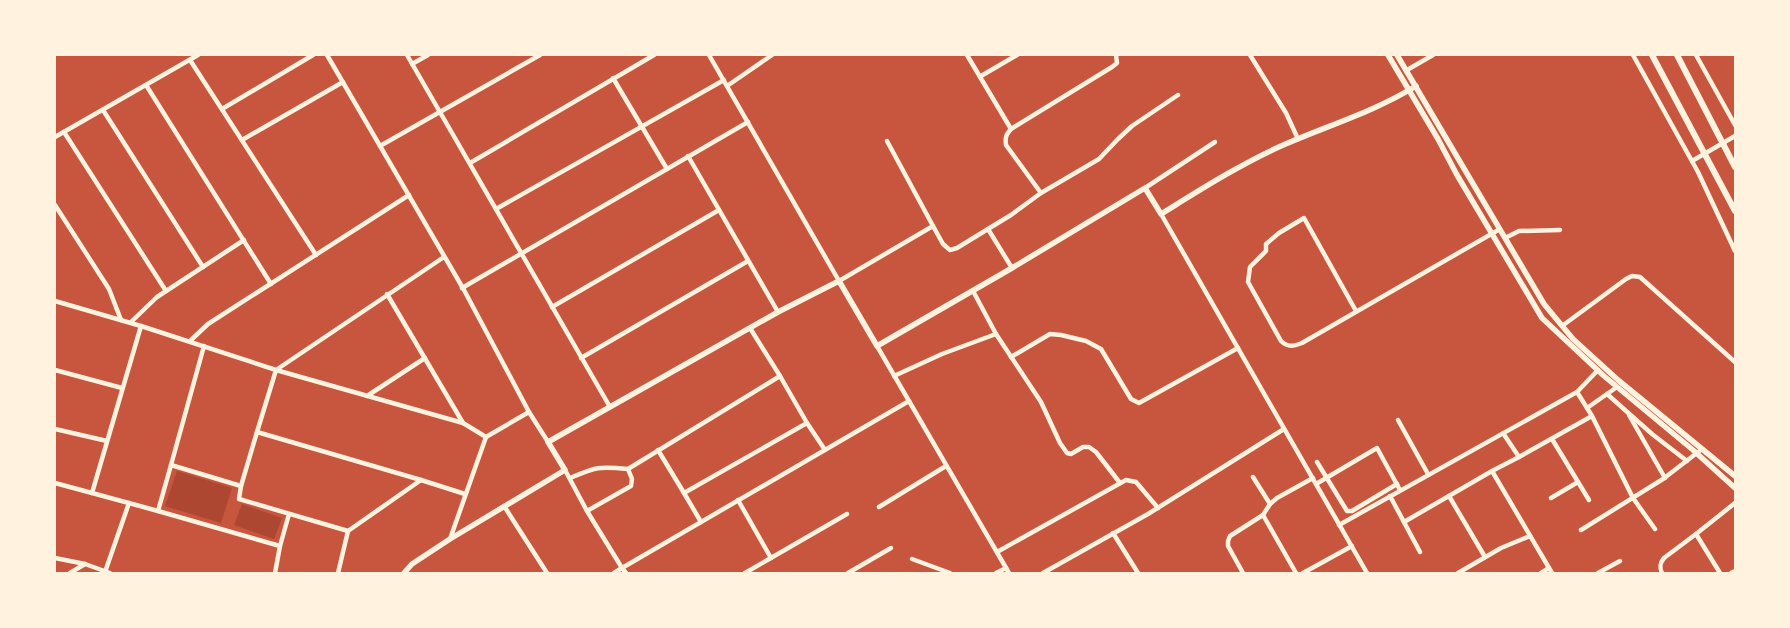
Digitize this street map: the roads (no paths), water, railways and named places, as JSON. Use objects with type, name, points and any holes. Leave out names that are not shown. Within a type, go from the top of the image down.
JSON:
[{"type":"main road","points":[[1652,55],[1735,210]]},
{"type":"main road","points":[[1677,55],[1735,167]]},
{"type":"street","points":[[55,137],[197,55]]},
{"type":"street","points":[[222,109],[313,55]]},
{"type":"street","points":[[327,55],[462,288],[529,412],[626,573]]},
{"type":"street","points":[[407,55],[610,407]]},
{"type":"street","points":[[412,64],[428,55]]},
{"type":"street","points":[[380,146],[540,55]]},
{"type":"street","points":[[470,163],[654,55]]},
{"type":"street","points":[[709,55],[1009,573]]},
{"type":"street","points":[[727,86],[772,55]]},
{"type":"street","points":[[968,55],[1011,129]]},
{"type":"street","points":[[981,76],[1017,55]]},
{"type":"street","points":[[1041,193],[1006,145],[1005,137],[1011,129],[1112,67],[1117,63],[1116,55]]},
{"type":"street","points":[[1250,55],[1286,113],[1298,139]]},
{"type":"street","points":[[1388,55],[1542,318],[1617,387],[1700,452],[1735,476]]},
{"type":"street","points":[[1397,55],[1544,304],[1573,339],[1700,452],[1735,488]]},
{"type":"street","points":[[1407,70],[1433,55]]},
{"type":"street","points":[[1633,55],[1692,162],[1735,251]]},
{"type":"street","points":[[1696,55],[1735,125]]},
{"type":"street","points":[[190,60],[316,255]]},
{"type":"street","points":[[612,78],[667,169]]},
{"type":"street","points":[[496,209],[724,80]]},
{"type":"street","points":[[242,140],[343,82]]},
{"type":"street","points":[[146,85],[272,284]]},
{"type":"street","points":[[1161,214],[1260,156],[1352,118],[1416,86]]},
{"type":"street","points":[[887,140],[942,244],[950,250],[957,248],[1012,215],[1041,193],[1099,159],[1132,126],[1178,95]]},
{"type":"street","points":[[103,110],[203,267]]},
{"type":"street","points":[[462,288],[748,122]]},
{"type":"street","points":[[64,132],[166,291]]},
{"type":"street","points":[[1692,162],[1735,136]]},
{"type":"street","points":[[877,346],[1145,188],[1215,142]]},
{"type":"street","points":[[688,156],[778,312]]},
{"type":"street","points":[[1145,188],[1367,573]]},
{"type":"street","points":[[190,341],[208,324],[408,195]]},
{"type":"street","points":[[55,205],[109,289],[121,320]]},
{"type":"street","points":[[552,307],[719,210]]},
{"type":"street","points":[[1356,312],[1304,218],[1279,233],[1266,244],[1266,251],[1250,267],[1248,282],[1250,286],[1281,341],[1285,345],[1293,346],[1302,343],[1492,234],[1500,229]]},
{"type":"street","points":[[548,442],[778,312],[839,281],[933,226]]},
{"type":"street","points":[[988,229],[1012,268]]},
{"type":"street","points":[[1505,238],[1519,231],[1560,230]]},
{"type":"street","points":[[131,322],[157,297],[244,240]]},
{"type":"street","points":[[348,532],[239,499],[241,486],[276,370],[444,257]]},
{"type":"street","points":[[581,358],[748,261]]},
{"type":"street","points":[[1562,326],[1626,279],[1632,276],[1640,277],[1735,362]]},
{"type":"street","points":[[972,291],[996,334],[1041,402],[1060,443],[1067,453],[1071,454],[1089,447],[1096,452],[1120,483]]},
{"type":"street","points":[[387,294],[463,423]]},
{"type":"street","points":[[55,301],[131,322],[276,370],[463,423],[486,437]]},
{"type":"street","points":[[92,493],[141,326]]},
{"type":"street","points":[[750,328],[825,450]]},
{"type":"street","points":[[894,376],[942,354],[996,334]]},
{"type":"street","points":[[1011,358],[1050,334],[1086,341],[1101,349],[1131,399],[1139,403],[1238,348]]},
{"type":"street","points":[[158,511],[204,346]]},
{"type":"street","points":[[367,396],[425,358]]},
{"type":"street","points":[[55,370],[122,388]]},
{"type":"street","points":[[1339,524],[1577,392],[1598,370]]},
{"type":"street","points":[[570,478],[595,467],[628,469],[780,376]]},
{"type":"street","points":[[1587,408],[1617,387]]},
{"type":"street","points":[[1577,392],[1592,416],[1633,498],[1655,529]]},
{"type":"street","points":[[1607,394],[1652,434],[1688,461]]},
{"type":"street","points":[[614,573],[909,401]]},
{"type":"street","points":[[1627,411],[1665,478]]},
{"type":"street","points":[[450,539],[486,437],[529,412]]},
{"type":"street","points":[[1404,522],[1592,416]]},
{"type":"street","points":[[1398,420],[1428,474]]},
{"type":"street","points":[[684,493],[808,423]]},
{"type":"street","points":[[55,429],[107,441]]},
{"type":"street","points":[[1044,573],[1158,508],[1284,429]]},
{"type":"street","points":[[257,432],[465,494]]},
{"type":"street","points":[[1503,433],[1519,457]]},
{"type":"street","points":[[1552,440],[1589,500]]},
{"type":"street","points":[[1316,484],[1378,448],[1400,490]]},
{"type":"street","points":[[658,450],[701,522]]},
{"type":"street","points":[[1581,530],[1665,478],[1700,452]]},
{"type":"street","points":[[1317,462],[1348,511],[1352,511],[1397,484]]},
{"type":"street","points":[[171,465],[241,486]]},
{"type":"street","points":[[879,507],[946,466]]},
{"type":"street","points":[[587,511],[631,486],[632,479],[628,469]]},
{"type":"street","points":[[404,573],[412,564],[450,539],[565,470]]},
{"type":"street","points":[[1492,471],[1551,570],[1541,573]]},
{"type":"street","points":[[1253,478],[1270,504]]},
{"type":"street","points":[[1243,573],[1228,546],[1230,536],[1264,515],[1270,504],[1277,498],[1313,478]]},
{"type":"street","points":[[338,573],[348,532],[421,480]]},
{"type":"street","points":[[996,552],[1126,480],[1136,482],[1158,508]]},
{"type":"street","points":[[1551,498],[1578,482]]},
{"type":"street","points":[[55,483],[280,546]]},
{"type":"street","points":[[1390,496],[1420,552]]},
{"type":"street","points":[[1449,496],[1485,557]]},
{"type":"street","points":[[738,500],[771,558]]},
{"type":"street","points":[[56,559],[85,564],[107,572],[129,503]]},
{"type":"street","points":[[1662,573],[1660,563],[1664,558],[1735,503]]},
{"type":"street","points":[[504,506],[547,573]]},
{"type":"street","points":[[275,573],[289,514]]},
{"type":"street","points":[[745,573],[847,514]]},
{"type":"street","points":[[1264,515],[1296,573]]},
{"type":"street","points":[[1113,534],[1138,573]]},
{"type":"street","points":[[1696,534],[1720,573]]},
{"type":"street","points":[[1462,572],[1485,557],[1530,536]]},
{"type":"street","points":[[1303,573],[1352,546]]},
{"type":"street","points":[[848,573],[891,548]]},
{"type":"street","points":[[912,560],[950,573]]},
{"type":"street","points":[[1598,573],[1620,561]]},
{"type":"street","points":[[70,573],[85,564]]},
{"type":"street","points":[[996,573],[1006,568]]}]
